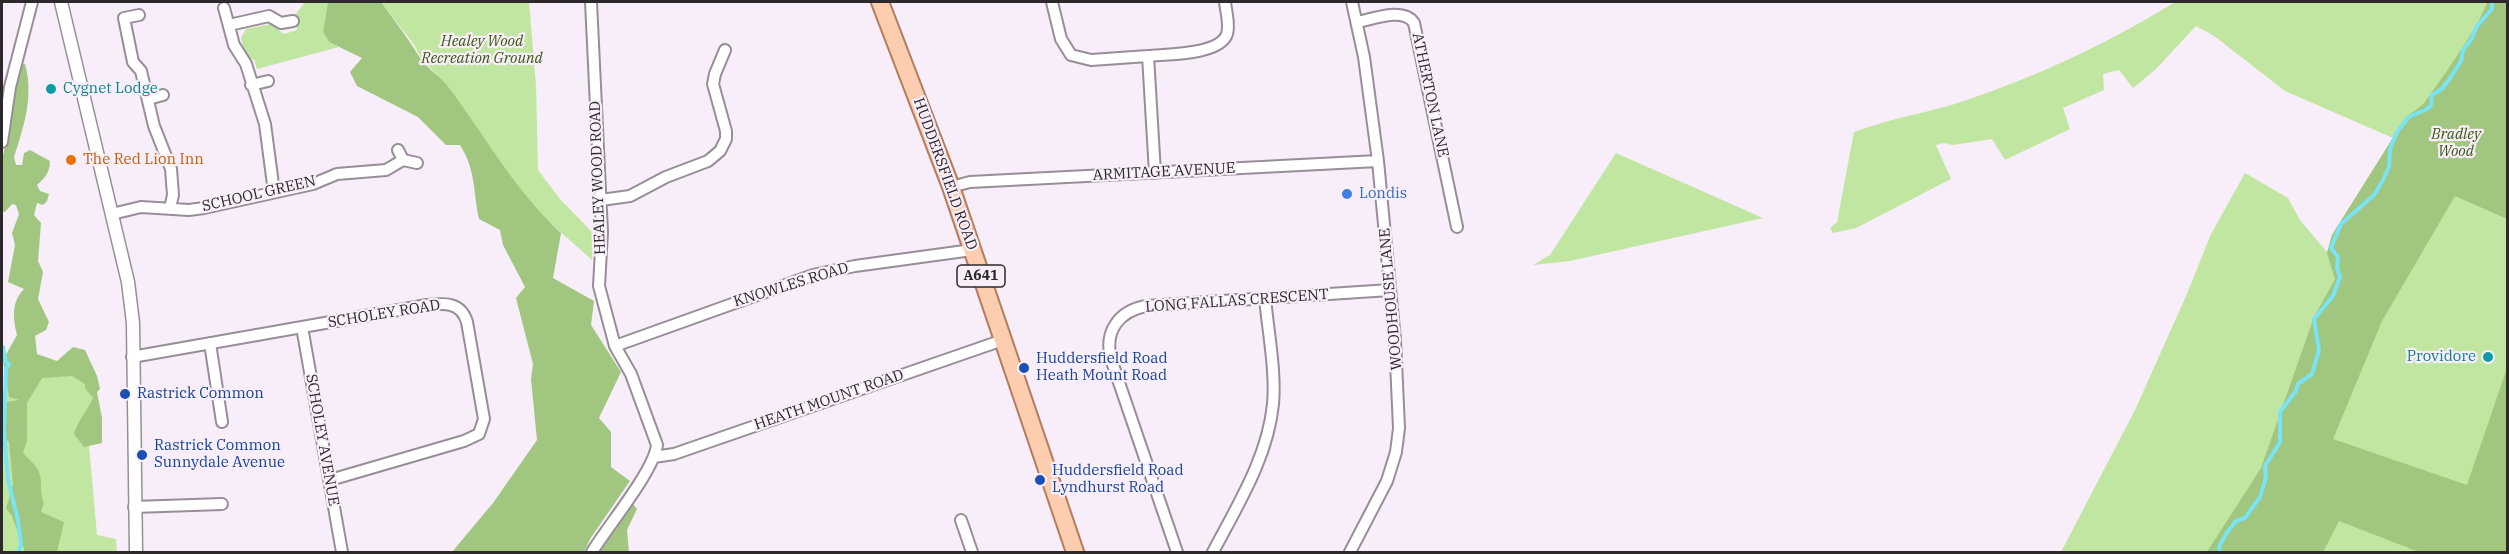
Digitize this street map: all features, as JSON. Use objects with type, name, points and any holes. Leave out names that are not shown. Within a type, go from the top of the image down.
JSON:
[{"type":"main road","name":"HUDDERSFIELD ROAD","points":[[880,2],[951,187],[1075,552]]},
{"type":"street","points":[[2,142],[10,87],[32,2]]},
{"type":"street","points":[[61,2],[128,282],[133,322],[136,552]]},
{"type":"street","name":"HEALEY WOOD ROAD","points":[[591,2],[602,232],[599,286],[616,349],[628,367],[657,439],[654,457]]},
{"type":"street","points":[[1052,2],[1061,39],[1071,55],[1091,60],[1206,50],[1220,44],[1228,32],[1225,2]]},
{"type":"street","name":"WOODHOUSE LANE","points":[[1350,552],[1387,481],[1398,443],[1399,413],[1378,161],[1352,2]]},
{"type":"street","points":[[224,8],[234,45],[246,64],[265,124],[274,192]]},
{"type":"street","points":[[139,15],[124,18],[133,62],[141,71],[154,126],[171,169],[173,195],[170,208]]},
{"type":"street","name":"ATHERTON LANE","points":[[1357,22],[1399,15],[1411,18],[1414,23],[1457,227]]},
{"type":"street","points":[[229,26],[269,16],[281,23],[293,21]]},
{"type":"street","points":[[601,200],[630,196],[715,157],[720,152],[726,139],[713,78],[725,50]]},
{"type":"street","points":[[1148,56],[1155,172]]},
{"type":"street","points":[[251,85],[268,81]]},
{"type":"street","points":[[148,99],[163,95]]},
{"type":"street","name":"SCHOOL GREEN","points":[[112,214],[141,207],[204,208],[313,184],[343,173],[370,174],[386,170],[400,155],[417,163]]},
{"type":"street","name":"ARMITAGE AVENUE","points":[[951,187],[970,182],[1378,161]]},
{"type":"street","name":"KNOWLES ROAD","points":[[616,349],[813,275],[855,266],[972,250]]},
{"type":"street","name":"LONG FALLAS CRESCENT","points":[[1177,552],[1111,359],[1109,342],[1111,332],[1120,317],[1137,308],[1390,290]]},
{"type":"street","points":[[1213,552],[1263,450],[1269,427],[1273,397],[1265,298]]},
{"type":"street","name":"SCHOLEY ROAD","points":[[132,357],[441,304],[459,308],[467,322],[484,419],[479,434],[464,441],[330,480]]},
{"type":"street","name":"SCHOLEY AVENUE","points":[[302,327],[342,552]]},
{"type":"street","name":"HEATH MOUNT ROAD","points":[[654,457],[674,454],[1003,340]]},
{"type":"street","points":[[210,343],[222,422]]},
{"type":"street","points":[[592,552],[654,457]]},
{"type":"street","points":[[134,507],[222,504]]},
{"type":"street","points":[[961,520],[972,552]]},
{"type":"green space","points":[[305,2],[328,2],[323,32],[329,42],[339,47],[257,69],[254,59],[246,59],[241,38],[246,29],[271,24],[284,34],[297,30],[295,15]]},
{"type":"green space","points":[[328,2],[381,2],[423,62],[446,84],[528,198],[561,233],[553,278],[594,301],[591,325],[621,372],[599,418],[611,432],[611,467],[630,481],[590,539],[584,552],[452,552],[493,503],[537,440],[531,379],[533,364],[516,298],[525,287],[503,245],[500,230],[479,219],[469,163],[460,145],[446,145],[418,117],[357,86],[350,72],[362,58],[329,42],[323,32]]},
{"type":"green space","name":"Healey Wood Recreation Ground","points":[[381,2],[529,2],[536,85],[538,170],[560,199],[594,234],[592,260],[538,212],[496,159],[445,83],[421,59],[415,46]]},
{"type":"green space","points":[[2175,2],[2507,2],[2507,552],[2061,552],[2135,410],[2211,234],[2245,173],[2288,198],[2300,220],[2327,252],[2332,235],[2393,138],[2285,91],[2214,36],[2196,26],[2156,69],[2133,88],[2119,70],[2103,74],[2104,90],[2063,108],[2070,129],[2005,160],[1992,139],[1953,145],[1944,143],[1936,145],[1951,179],[1856,228],[1833,233],[1830,228],[1837,222],[1854,132],[1964,101],[2019,81],[2099,45]]},
{"type":"green space","name":"Bradley Wood","points":[[2487,2],[2507,2],[2507,219],[2455,196],[2382,321],[2333,439],[2467,485],[2507,368],[2507,552],[2419,552],[2339,521],[2323,552],[2207,552],[2261,468],[2314,317],[2335,279],[2327,253],[2332,235],[2406,117],[2425,102],[2459,52]]},
{"type":"green space","points":[[21,64],[25,64],[28,76],[28,99],[14,157],[16,165],[22,165],[24,153],[30,150],[50,161],[46,174],[37,185],[40,191],[49,194],[47,201],[43,205],[37,203],[34,215],[41,223],[38,261],[43,272],[38,299],[49,322],[46,330],[35,336],[37,354],[57,361],[73,347],[85,350],[97,376],[100,389],[97,392],[102,418],[102,443],[84,447],[74,434],[93,398],[85,388],[85,384],[72,376],[42,378],[27,403],[27,441],[23,452],[39,472],[44,503],[41,512],[64,522],[57,552],[25,552],[12,516],[6,508],[13,485],[9,442],[2,437],[2,408],[6,402],[19,400],[9,397],[3,360],[17,335],[14,311],[17,299],[24,289],[8,282],[15,245],[12,233],[19,214],[16,205],[12,204],[5,212],[2,211],[2,161]]},
{"type":"green space","points":[[1616,153],[1763,218],[1570,261],[1533,265],[1550,255]]},
{"type":"green space","points":[[85,359],[98,400],[102,432],[102,443],[89,445],[97,535],[116,539],[117,552],[2,552],[2,416],[5,372]]},
{"type":"green space","points":[[629,502],[637,509],[627,530],[629,552],[596,552]]},
{"type":"waterway","points":[[2220,552],[2219,547],[2226,534],[2236,521],[2245,518],[2260,497],[2266,477],[2265,466],[2280,442],[2280,412],[2296,391],[2298,384],[2312,374],[2319,350],[2314,319],[2333,296],[2340,277],[2337,268],[2338,257],[2331,248],[2341,224],[2374,195],[2389,167],[2390,149],[2397,132],[2409,117],[2431,105],[2432,95],[2442,89],[2461,61],[2463,50],[2471,40],[2477,26],[2492,9],[2492,2]]},
{"type":"waterway","points":[[3,347],[6,362],[9,364],[6,369],[4,432],[8,480],[21,543],[19,552]]},
{"type":"place","name":"Cygnet Lodge","points":[[51,89]]},
{"type":"place","name":"The Red Lion Inn","points":[[71,160]]},
{"type":"place","name":"Londis","points":[[1347,194]]},
{"type":"place","name":"Providore","points":[[2488,357]]},
{"type":"place","name":"Huddersfield Road Heath Mount Road","points":[[1024,368]]},
{"type":"place","name":"Rastrick Common","points":[[125,394]]},
{"type":"place","name":"Rastrick Common Sunnydale Avenue","points":[[142,455]]},
{"type":"place","name":"Huddersfield Road Lyndhurst Road","points":[[1040,480]]}]
